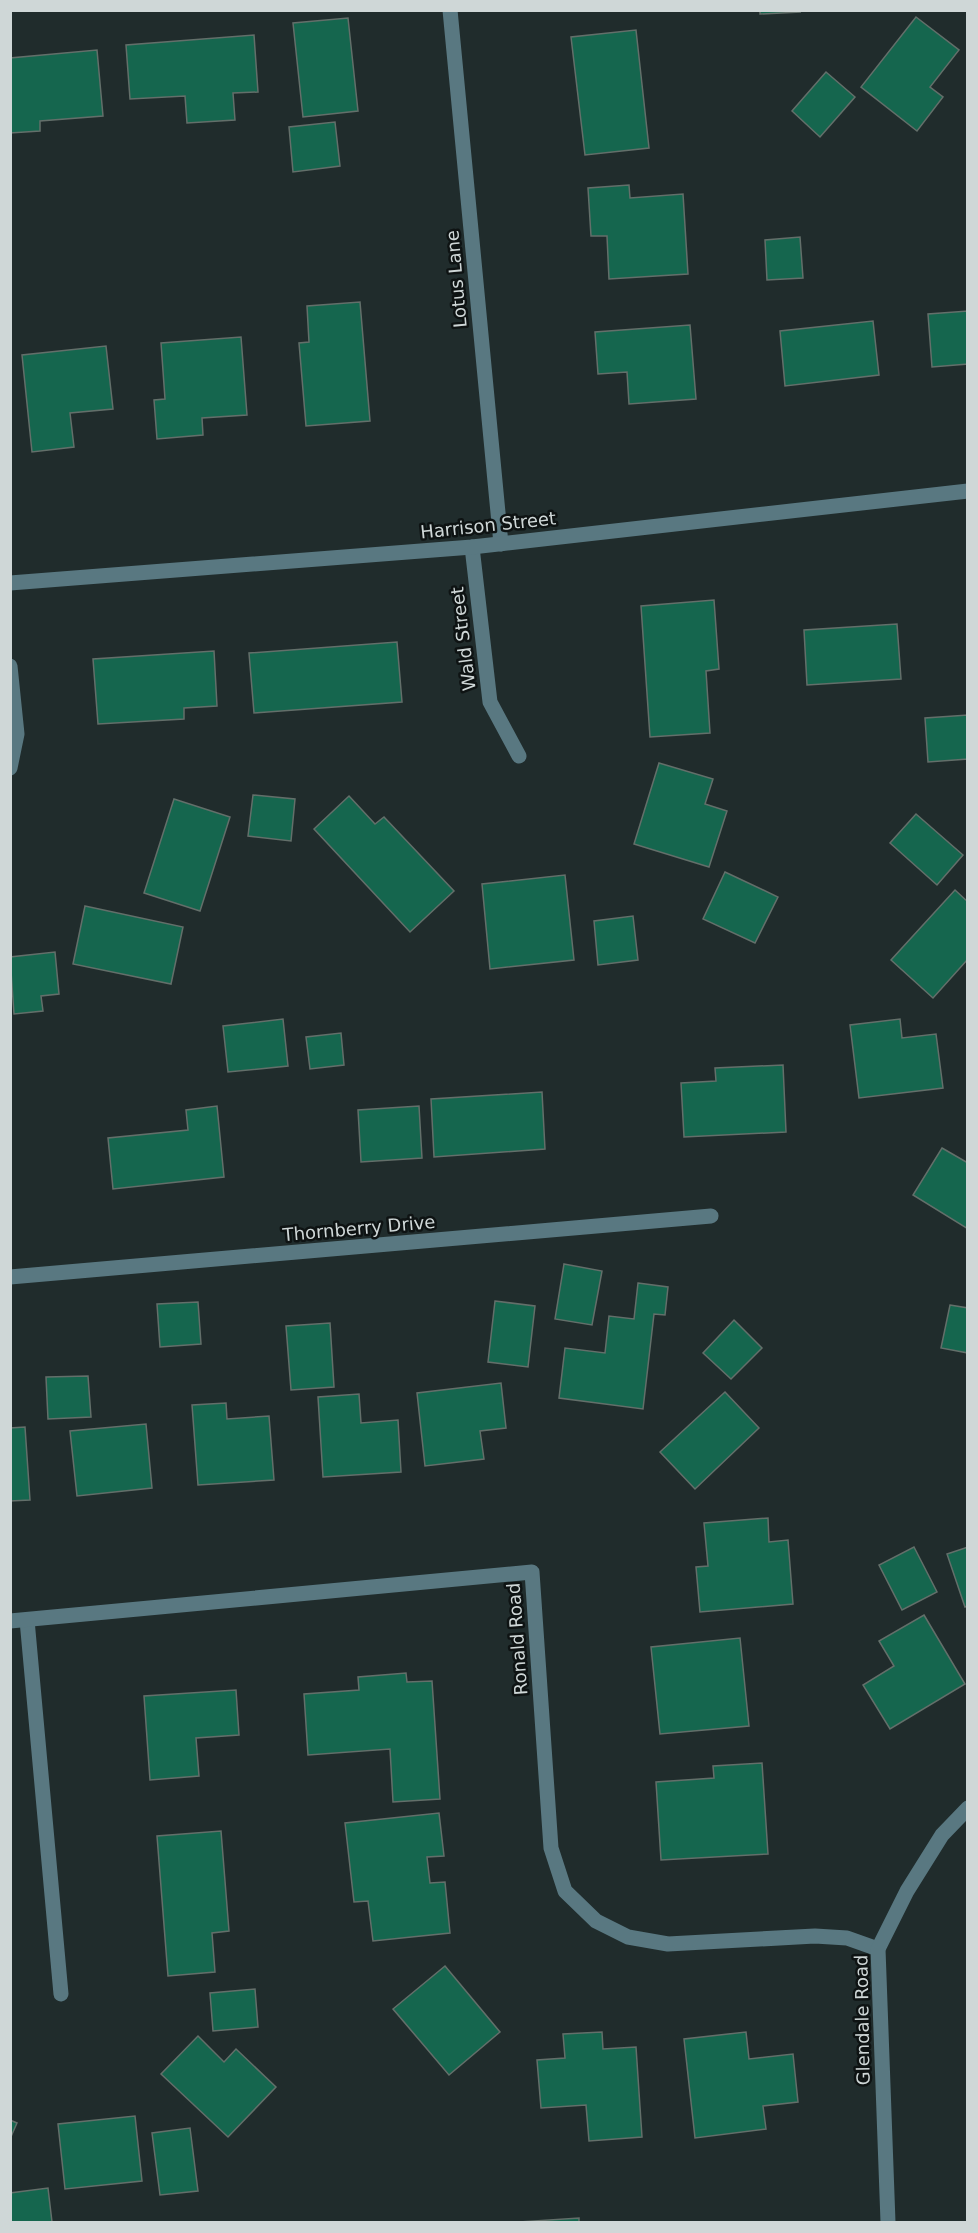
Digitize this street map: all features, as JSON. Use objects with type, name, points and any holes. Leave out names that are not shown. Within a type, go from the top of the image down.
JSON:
[{"type":"street","name":"Lotus Lane","points":[[450,10],[501,544]]},
{"type":"street","name":"Harrison Street","points":[[10,583],[472,547],[968,491]]},
{"type":"street","name":"Wald Street","points":[[472,547],[490,702],[519,756]]},
{"type":"street","points":[[10,666],[17,734],[10,768]]},
{"type":"street","name":"Thornberry Drive","points":[[10,1277],[711,1215]]},
{"type":"street","name":"Ronald Road","points":[[10,1621],[532,1572],[551,1848],[565,1891],[596,1921],[628,1937],[668,1944],[815,1936],[847,1938],[878,1949]]},
{"type":"street","points":[[27,1620],[61,1994]]},
{"type":"street","name":"Glendale Road","points":[[888,2223],[878,1949],[907,1891],[942,1835],[968,1808]]},
{"type":"building","points":[[760,10],[799,10],[800,12],[760,14]]},
{"type":"building","points":[[916,17],[959,50],[930,87],[943,97],[917,131],[861,87]]},
{"type":"building","points":[[348,18],[358,111],[303,117],[293,23]]},
{"type":"building","points":[[636,30],[649,148],[585,155],[571,37]]},
{"type":"building","points":[[254,35],[258,92],[233,93],[235,120],[187,123],[185,96],[130,99],[126,45]]},
{"type":"building","points":[[97,50],[103,116],[40,121],[40,131],[10,133],[10,58]]},
{"type":"building","points":[[826,72],[855,97],[820,137],[792,111]]},
{"type":"building","points":[[335,122],[340,166],[293,172],[289,127]]},
{"type":"building","points":[[629,185],[630,198],[683,194],[688,274],[609,279],[607,236],[591,236],[588,188]]},
{"type":"building","points":[[800,237],[803,278],[767,280],[765,240]]},
{"type":"building","points":[[360,302],[370,421],[306,426],[299,343],[309,342],[307,306]]},
{"type":"building","points":[[968,311],[968,364],[932,367],[928,314]]},
{"type":"building","points":[[873,321],[879,375],[785,386],[780,331]]},
{"type":"building","points":[[690,325],[696,399],[629,404],[627,372],[598,374],[595,332]]},
{"type":"building","points":[[241,337],[247,415],[202,418],[203,435],[157,439],[154,400],[165,399],[161,343]]},
{"type":"building","points":[[106,346],[113,409],[70,413],[74,447],[32,452],[22,355]]},
{"type":"building","points":[[714,600],[719,669],[706,671],[710,733],[650,737],[641,606]]},
{"type":"building","points":[[897,624],[901,679],[807,685],[804,630]]},
{"type":"building","points":[[397,642],[402,702],[254,713],[249,653]]},
{"type":"building","points":[[214,651],[217,706],[184,708],[184,719],[98,724],[93,659]]},
{"type":"building","points":[[968,715],[968,759],[928,762],[925,718]]},
{"type":"building","points":[[659,763],[713,779],[705,804],[727,811],[709,867],[634,844]]},
{"type":"building","points":[[253,795],[295,799],[291,841],[248,836]]},
{"type":"building","points":[[349,796],[375,824],[384,817],[454,891],[410,932],[314,829]]},
{"type":"building","points":[[174,799],[230,817],[200,911],[144,893]]},
{"type":"building","points":[[916,814],[963,855],[937,885],[890,843]]},
{"type":"building","points":[[725,872],[778,897],[755,943],[703,919]]},
{"type":"building","points":[[565,875],[574,960],[490,969],[482,884]]},
{"type":"building","points":[[955,890],[968,902],[968,959],[933,998],[891,960]]},
{"type":"building","points":[[85,906],[183,927],[171,984],[73,964]]},
{"type":"building","points":[[633,916],[638,960],[598,965],[594,921]]},
{"type":"building","points":[[55,952],[59,994],[41,996],[43,1011],[14,1014],[10,957]]},
{"type":"building","points":[[283,1019],[288,1066],[228,1072],[223,1026]]},
{"type":"building","points":[[900,1019],[902,1038],[936,1034],[943,1088],[859,1098],[850,1025]]},
{"type":"building","points":[[341,1033],[344,1065],[310,1069],[306,1037]]},
{"type":"building","points":[[783,1065],[786,1132],[684,1137],[681,1083],[716,1081],[715,1068]]},
{"type":"building","points":[[542,1092],[545,1149],[434,1157],[431,1099]]},
{"type":"building","points":[[217,1106],[224,1177],[113,1189],[108,1138],[188,1130],[186,1110]]},
{"type":"building","points":[[419,1106],[422,1158],[361,1162],[358,1110]]},
{"type":"building","points":[[942,1148],[968,1163],[968,1229],[913,1195]]},
{"type":"building","points":[[564,1264],[602,1271],[592,1325],[555,1319]]},
{"type":"building","points":[[638,1283],[668,1287],[665,1315],[654,1314],[643,1409],[559,1398],[565,1348],[605,1353],[609,1316],[634,1319]]},
{"type":"building","points":[[495,1301],[535,1306],[528,1367],[488,1362]]},
{"type":"building","points":[[198,1302],[201,1344],[160,1347],[157,1304]]},
{"type":"building","points":[[950,1305],[968,1308],[968,1353],[941,1348]]},
{"type":"building","points":[[734,1320],[762,1348],[731,1379],[703,1353]]},
{"type":"building","points":[[330,1323],[334,1387],[291,1390],[286,1326]]},
{"type":"building","points":[[88,1376],[91,1417],[48,1419],[46,1377]]},
{"type":"building","points":[[501,1383],[506,1428],[480,1431],[484,1459],[425,1466],[417,1393]]},
{"type":"building","points":[[725,1392],[759,1428],[695,1489],[660,1452]]},
{"type":"building","points":[[359,1394],[361,1423],[398,1420],[401,1472],[323,1477],[318,1397]]},
{"type":"building","points":[[226,1403],[227,1419],[269,1416],[274,1480],[198,1485],[192,1405]]},
{"type":"building","points":[[146,1424],[152,1488],[77,1496],[70,1431]]},
{"type":"building","points":[[25,1427],[30,1500],[10,1501],[10,1428]]},
{"type":"building","points":[[768,1518],[769,1542],[788,1540],[793,1604],[700,1612],[696,1567],[708,1566],[704,1523]]},
{"type":"building","points":[[914,1547],[937,1592],[902,1610],[879,1565]]},
{"type":"building","points":[[968,1547],[968,1606],[965,1607],[947,1554]]},
{"type":"building","points":[[924,1615],[965,1684],[890,1729],[863,1685],[894,1666],[879,1641]]},
{"type":"building","points":[[740,1638],[749,1726],[660,1734],[651,1647]]},
{"type":"building","points":[[406,1673],[407,1682],[432,1681],[440,1799],[393,1802],[390,1749],[308,1755],[304,1694],[359,1690],[358,1677]]},
{"type":"building","points":[[236,1690],[239,1735],[196,1738],[199,1776],[150,1780],[144,1696]]},
{"type":"building","points":[[762,1763],[768,1854],[661,1860],[656,1782],[714,1778],[713,1766]]},
{"type":"building","points":[[439,1813],[444,1856],[427,1857],[430,1883],[445,1882],[450,1933],[373,1941],[368,1901],[354,1902],[345,1823]]},
{"type":"building","points":[[221,1831],[229,1931],[212,1933],[215,1972],[168,1976],[157,1836]]},
{"type":"building","points":[[445,1966],[500,2032],[449,2075],[393,2009]]},
{"type":"building","points":[[255,1989],[258,2027],[213,2031],[210,1993]]},
{"type":"building","points":[[602,2032],[603,2049],[636,2047],[642,2137],[589,2141],[586,2105],[541,2108],[537,2060],[565,2058],[563,2034]]},
{"type":"building","points":[[746,2032],[749,2059],[793,2054],[798,2102],[763,2106],[766,2129],[695,2138],[684,2039]]},
{"type":"building","points":[[198,2036],[224,2062],[236,2049],[276,2087],[228,2137],[161,2074]]},
{"type":"building","points":[[135,2116],[142,2181],[65,2189],[58,2124]]},
{"type":"building","points":[[10,2120],[17,2123],[10,2139]]},
{"type":"building","points":[[190,2128],[198,2191],[160,2195],[152,2133]]},
{"type":"building","points":[[48,2188],[52,2222],[10,2222],[10,2193]]},
{"type":"building","points":[[579,2218],[579,2222],[519,2222]]}]
